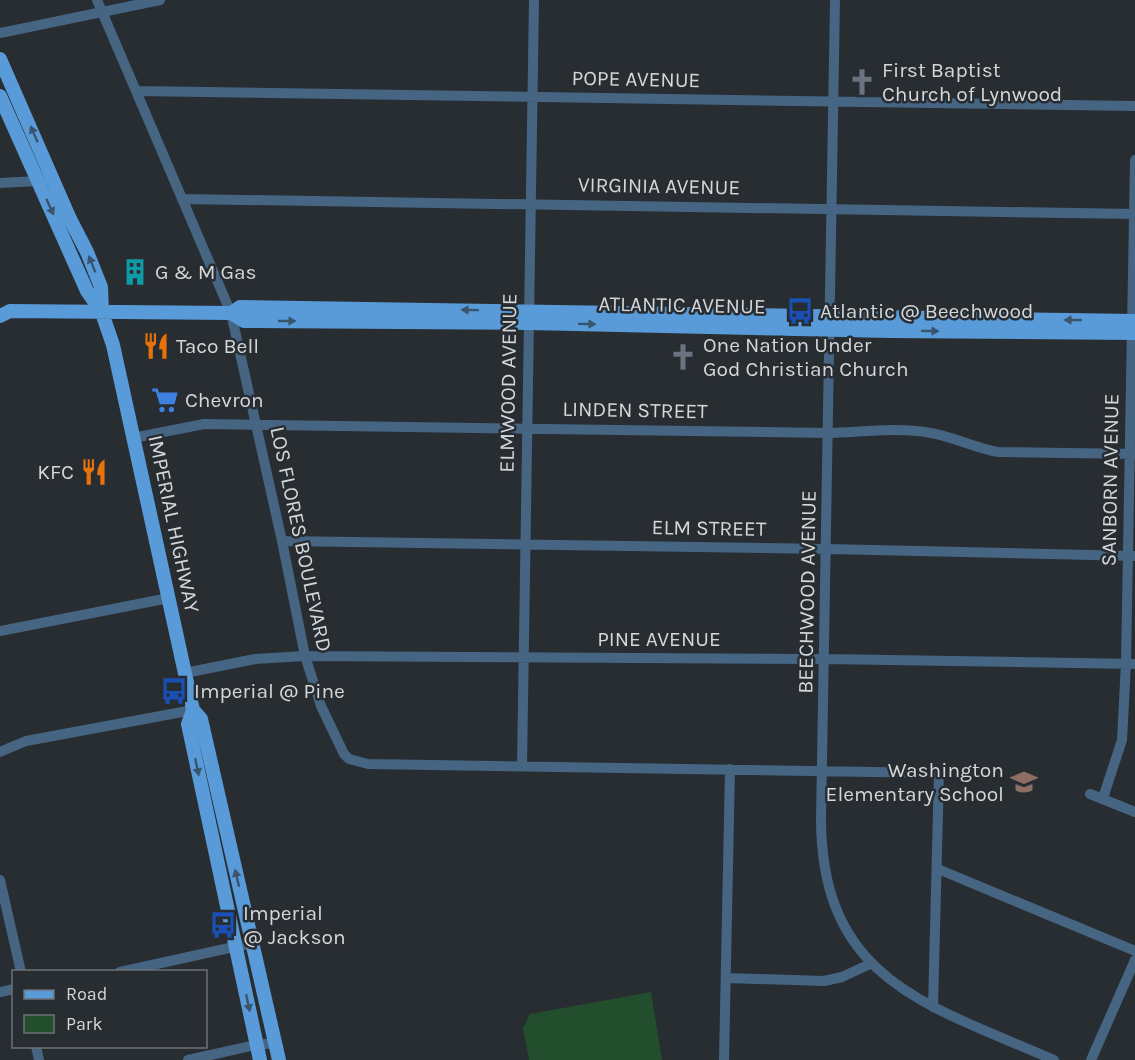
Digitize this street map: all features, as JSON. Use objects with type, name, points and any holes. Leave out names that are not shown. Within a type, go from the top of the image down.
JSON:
[{"type":"main road","name":"IMPERIAL HIGHWAY","points":[[0,59],[101,287],[102,313]]},
{"type":"main road","name":"IMPERIAL HIGHWAY","points":[[0,96],[87,291],[102,313],[113,345],[193,710],[201,719],[279,1060]]},
{"type":"main road","name":"ATLANTIC AVENUE","points":[[3,311],[231,313],[244,321],[529,317],[1133,327]]},
{"type":"main road","name":"IMPERIAL HIGHWAY","points":[[193,710],[188,724],[260,1060]]},
{"type":"street","name":"LOS FLORES BOULEVARD","points":[[97,0],[231,313],[257,424],[305,656],[321,705],[340,747],[349,759],[359,763],[522,766]]},
{"type":"street","points":[[0,33],[160,0]]},
{"type":"street","name":"ELMWOOD AVENUE","points":[[522,766],[534,0]]},
{"type":"street","name":"BEECHWOOD AVENUE","points":[[836,0],[822,846],[830,890],[847,932],[870,964],[900,988],[933,1007],[1054,1060]]},
{"type":"street","name":"POPE AVENUE","points":[[137,91],[1135,106]]},
{"type":"street","name":"SANBORN AVENUE","points":[[1102,798],[1122,740],[1131,664],[1135,160]]},
{"type":"street","points":[[0,183],[53,178]]},
{"type":"street","name":"VIRGINIA AVENUE","points":[[183,199],[1134,214]]},
{"type":"street","name":"LINDEN STREET","points":[[134,438],[204,424],[829,433],[913,431],[936,434],[998,452],[1132,454]]},
{"type":"street","name":"ELM STREET","points":[[282,541],[1131,556]]},
{"type":"street","points":[[0,631],[169,598]]},
{"type":"street","name":"PINE AVENUE","points":[[185,673],[255,659],[305,656],[825,659],[1131,664]]},
{"type":"street","points":[[0,752],[26,741],[193,710]]},
{"type":"street","points":[[522,766],[939,773],[933,1007]]},
{"type":"street","points":[[724,1060],[730,769]]},
{"type":"street","points":[[1090,794],[1135,812]]},
{"type":"street","points":[[938,869],[1135,951]]},
{"type":"street","points":[[0,885],[21,970]]},
{"type":"street","points":[[129,970],[252,943]]},
{"type":"street","points":[[1091,1060],[1135,960]]},
{"type":"street","points":[[726,978],[824,981],[842,977],[870,964]]},
{"type":"street","points":[[188,1060],[275,1042]]},
{"type":"green space","points":[[651,992],[662,1060],[529,1060],[523,1028],[530,1014]]},
{"type":"place","name":"First Baptist Church of Lynwood","points":[[862,82]]},
{"type":"place","name":"G & M Gas","points":[[135,272]]},
{"type":"place","name":"Atlantic @ Beechwood","points":[[800,311]]},
{"type":"place","name":"Taco Bell","points":[[156,346]]},
{"type":"place","name":"One Nation Under God Christian Church","points":[[683,357]]},
{"type":"place","name":"Chevron","points":[[165,400]]},
{"type":"place","name":"KFC","points":[[94,472]]},
{"type":"place","name":"Imperial @ Pine","points":[[174,691]]},
{"type":"place","name":"Washington Elementary School","points":[[1024,782]]},
{"type":"place","name":"Imperial @ Jackson","points":[[223,925]]}]
